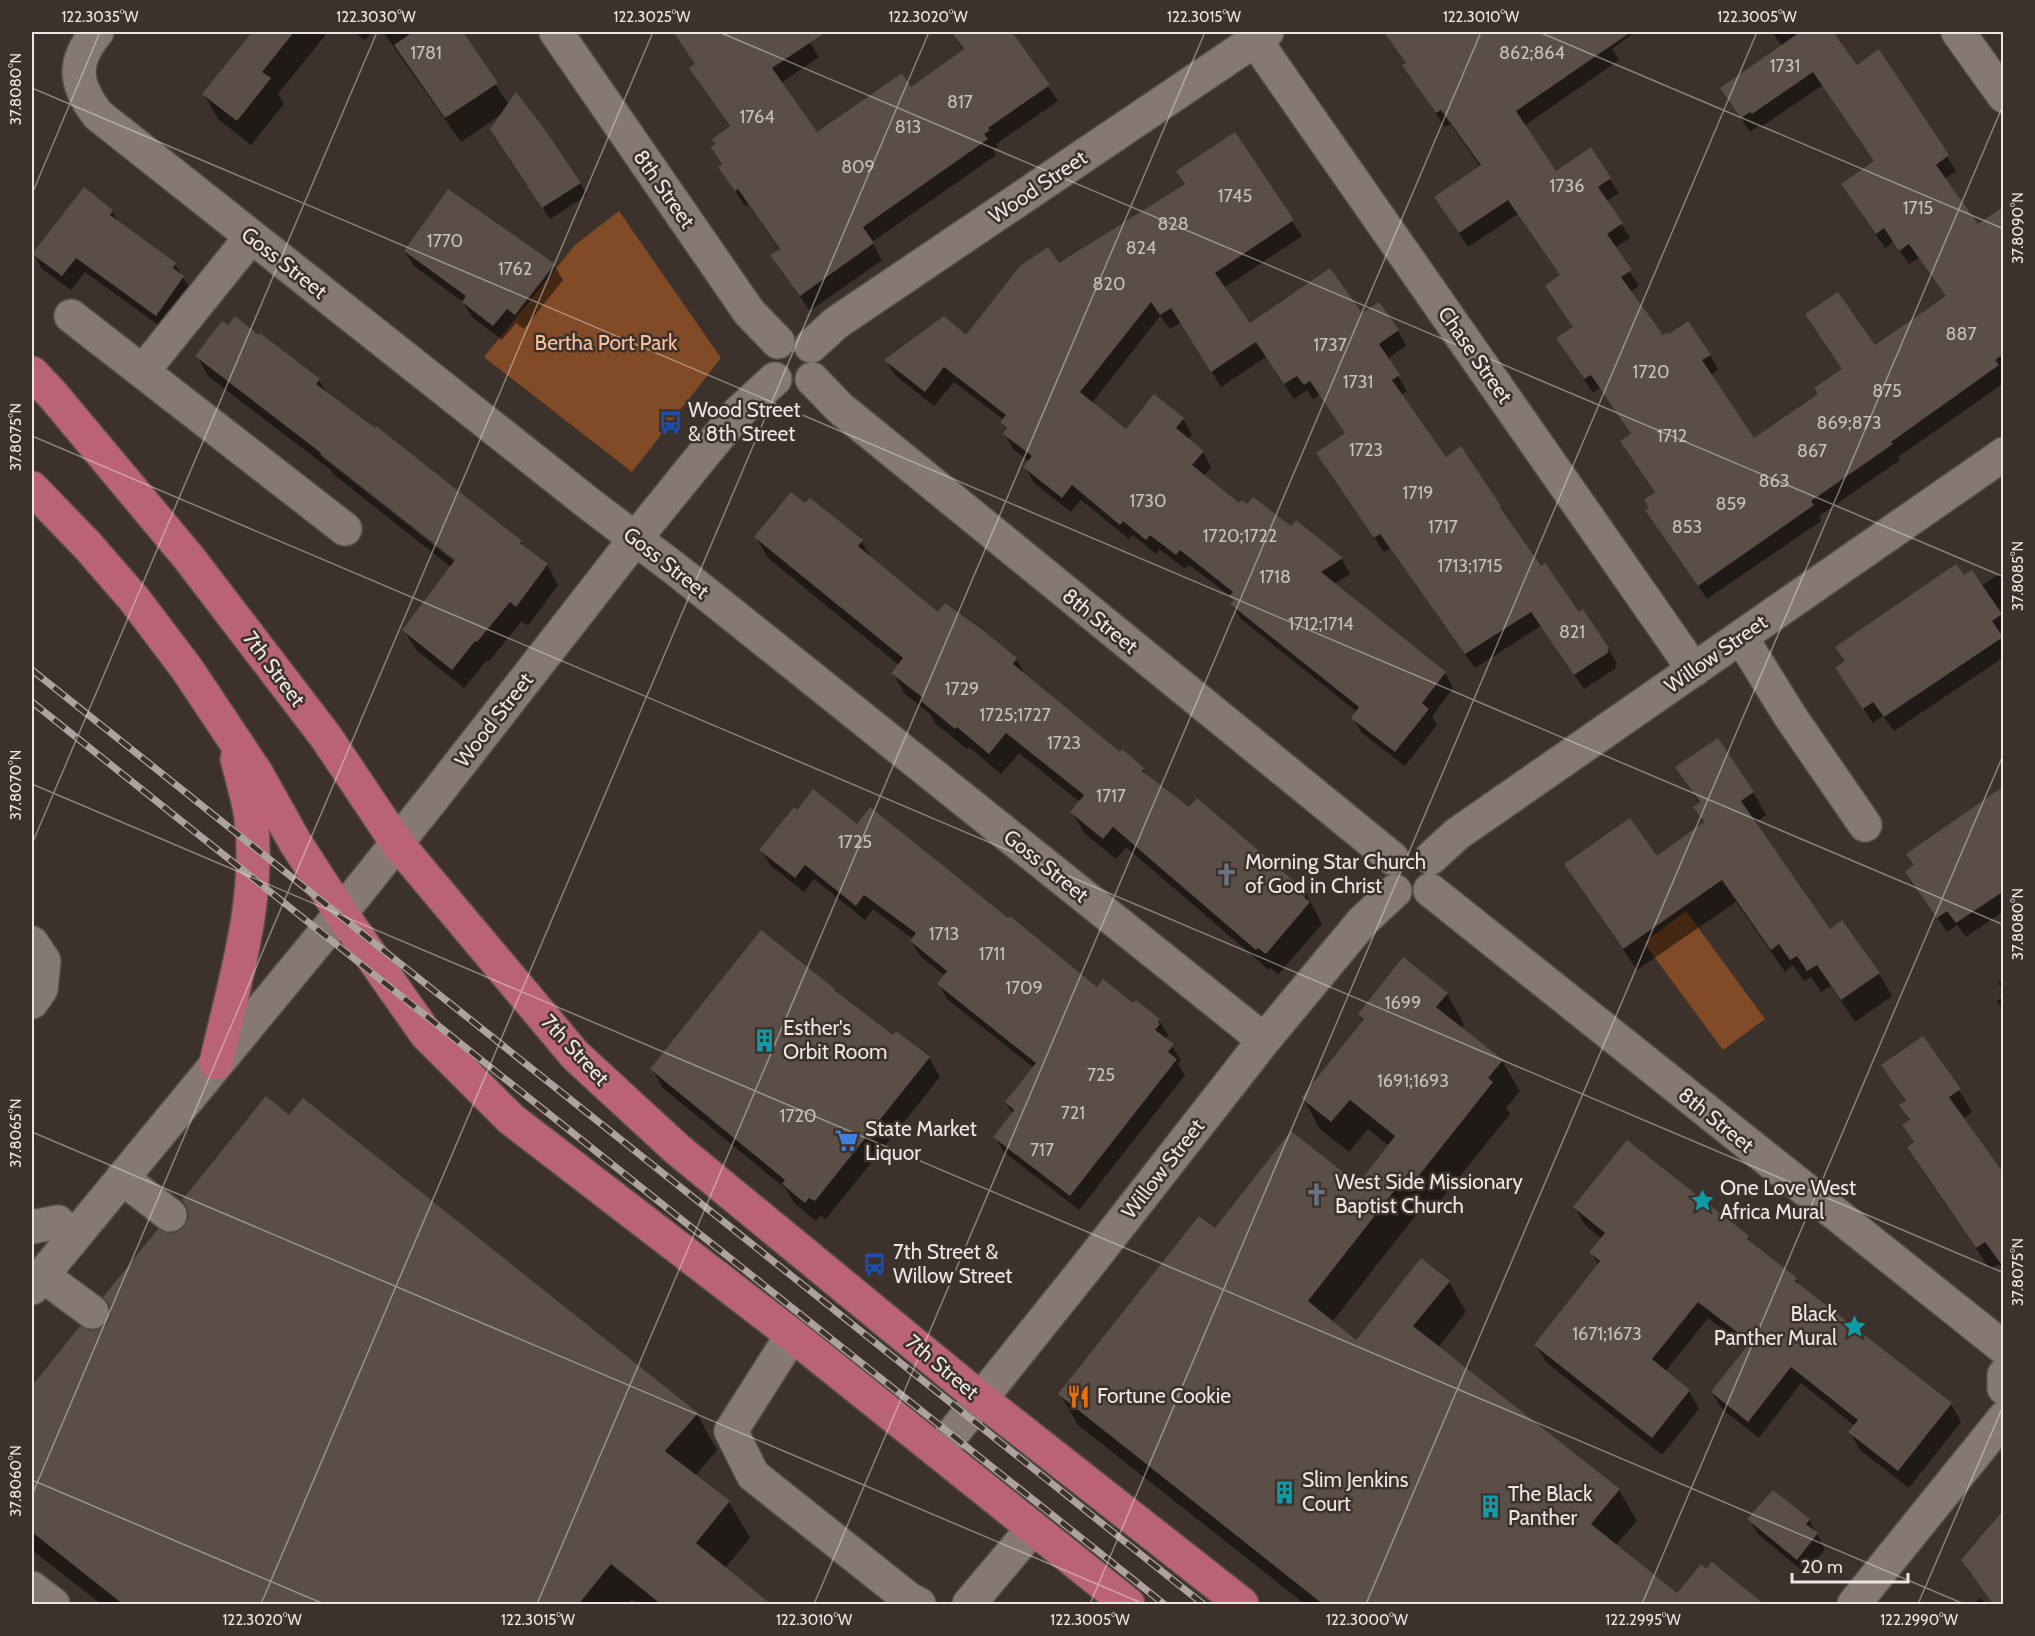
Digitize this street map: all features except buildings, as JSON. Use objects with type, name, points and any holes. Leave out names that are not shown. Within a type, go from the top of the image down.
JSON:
[{"type":"main road","name":"7th Street","points":[[32,373],[189,558],[326,737],[397,843],[574,1055],[677,1149],[981,1399],[1242,1605]]},
{"type":"main road","points":[[32,489],[88,546],[134,599],[187,669],[257,774],[295,842],[341,913],[426,1034],[511,1119],[792,1335],[1128,1605]]},
{"type":"main road","points":[[216,1063],[246,927],[253,879],[251,817],[232,737]]},
{"type":"street","name":"Goss Street","points":[[97,32],[89,41],[81,58],[79,79],[84,97],[98,115],[678,571],[1264,1040]]},
{"type":"street","name":"8th Street","points":[[556,32],[749,312],[778,342]]},
{"type":"street","points":[[1958,32],[2004,96]]},
{"type":"street","name":"Wood Street","points":[[812,346],[836,323],[1261,36]]},
{"type":"street","name":"Chase Street","points":[[1261,36],[1694,670]]},
{"type":"street","points":[[143,371],[251,237]]},
{"type":"street","points":[[71,316],[345,528]]},
{"type":"street","points":[[796,338],[812,346],[818,362],[817,371],[812,379],[798,387],[782,384],[775,379],[768,364],[769,356],[778,342],[796,338]]},
{"type":"street","name":"Wood Street","points":[[35,1272],[96,1210],[341,913],[635,539],[738,413],[775,379]]},
{"type":"street","name":"8th Street","points":[[812,379],[840,408],[1392,858]]},
{"type":"street","name":"Willow Street","points":[[1430,874],[1456,834],[2004,454]]},
{"type":"street","points":[[1741,637],[1790,716],[1865,825]]},
{"type":"street","points":[[1411,849],[1422,851],[1430,874],[1423,896],[1413,898],[1395,891],[1389,884],[1387,876],[1392,858],[1401,851],[1411,849]]},
{"type":"street","name":"8th Street","points":[[1430,874],[2004,1348]]},
{"type":"street","name":"Willow Street","points":[[938,1452],[1264,1040],[1362,922],[1395,891]]},
{"type":"street","points":[[32,943],[44,961],[41,989],[32,1002]]},
{"type":"street","points":[[122,1178],[170,1215]]},
{"type":"street","points":[[92,1312],[35,1272],[45,1224],[96,1210]]},
{"type":"street","points":[[792,1335],[731,1431],[753,1475],[919,1605]]},
{"type":"street","points":[[2004,1375],[2004,1388]]},
{"type":"street","points":[[1854,1605],[2004,1418]]},
{"type":"street","points":[[969,1605],[1033,1528]]},
{"type":"street","points":[[32,1588],[53,1605]]},
{"type":"green space","name":"Bertha Port Park","points":[[619,211],[721,358],[632,472],[484,357],[575,245]]},
{"type":"green space","points":[[1686,911],[1765,1019],[1723,1050],[1644,943]]},
{"type":"railway","points":[[32,670],[1203,1604]]},
{"type":"railway","points":[[32,702],[1164,1604]]},
{"type":"place","name":"Wood Street & 8th Street","points":[[670,422]]},
{"type":"place","name":"Morning Star Church of God in Christ","points":[[1227,874]]},
{"type":"place","name":"Esther's Orbit Room","points":[[765,1040]]},
{"type":"place","name":"State Market Liquor","points":[[847,1141]]},
{"type":"place","name":"West Side Missionary Baptist Church","points":[[1317,1194]]},
{"type":"place","name":"One Love West Africa Mural","points":[[1702,1200]]},
{"type":"place","name":"7th Street & Willow Street","points":[[875,1264]]},
{"type":"place","name":"Black Panther Mural","points":[[1855,1326]]},
{"type":"place","name":"Fortune Cookie","points":[[1079,1396]]},
{"type":"place","name":"Slim Jenkins Court","points":[[1284,1492]]},
{"type":"place","name":"The Black Panther","points":[[1490,1506]]}]
